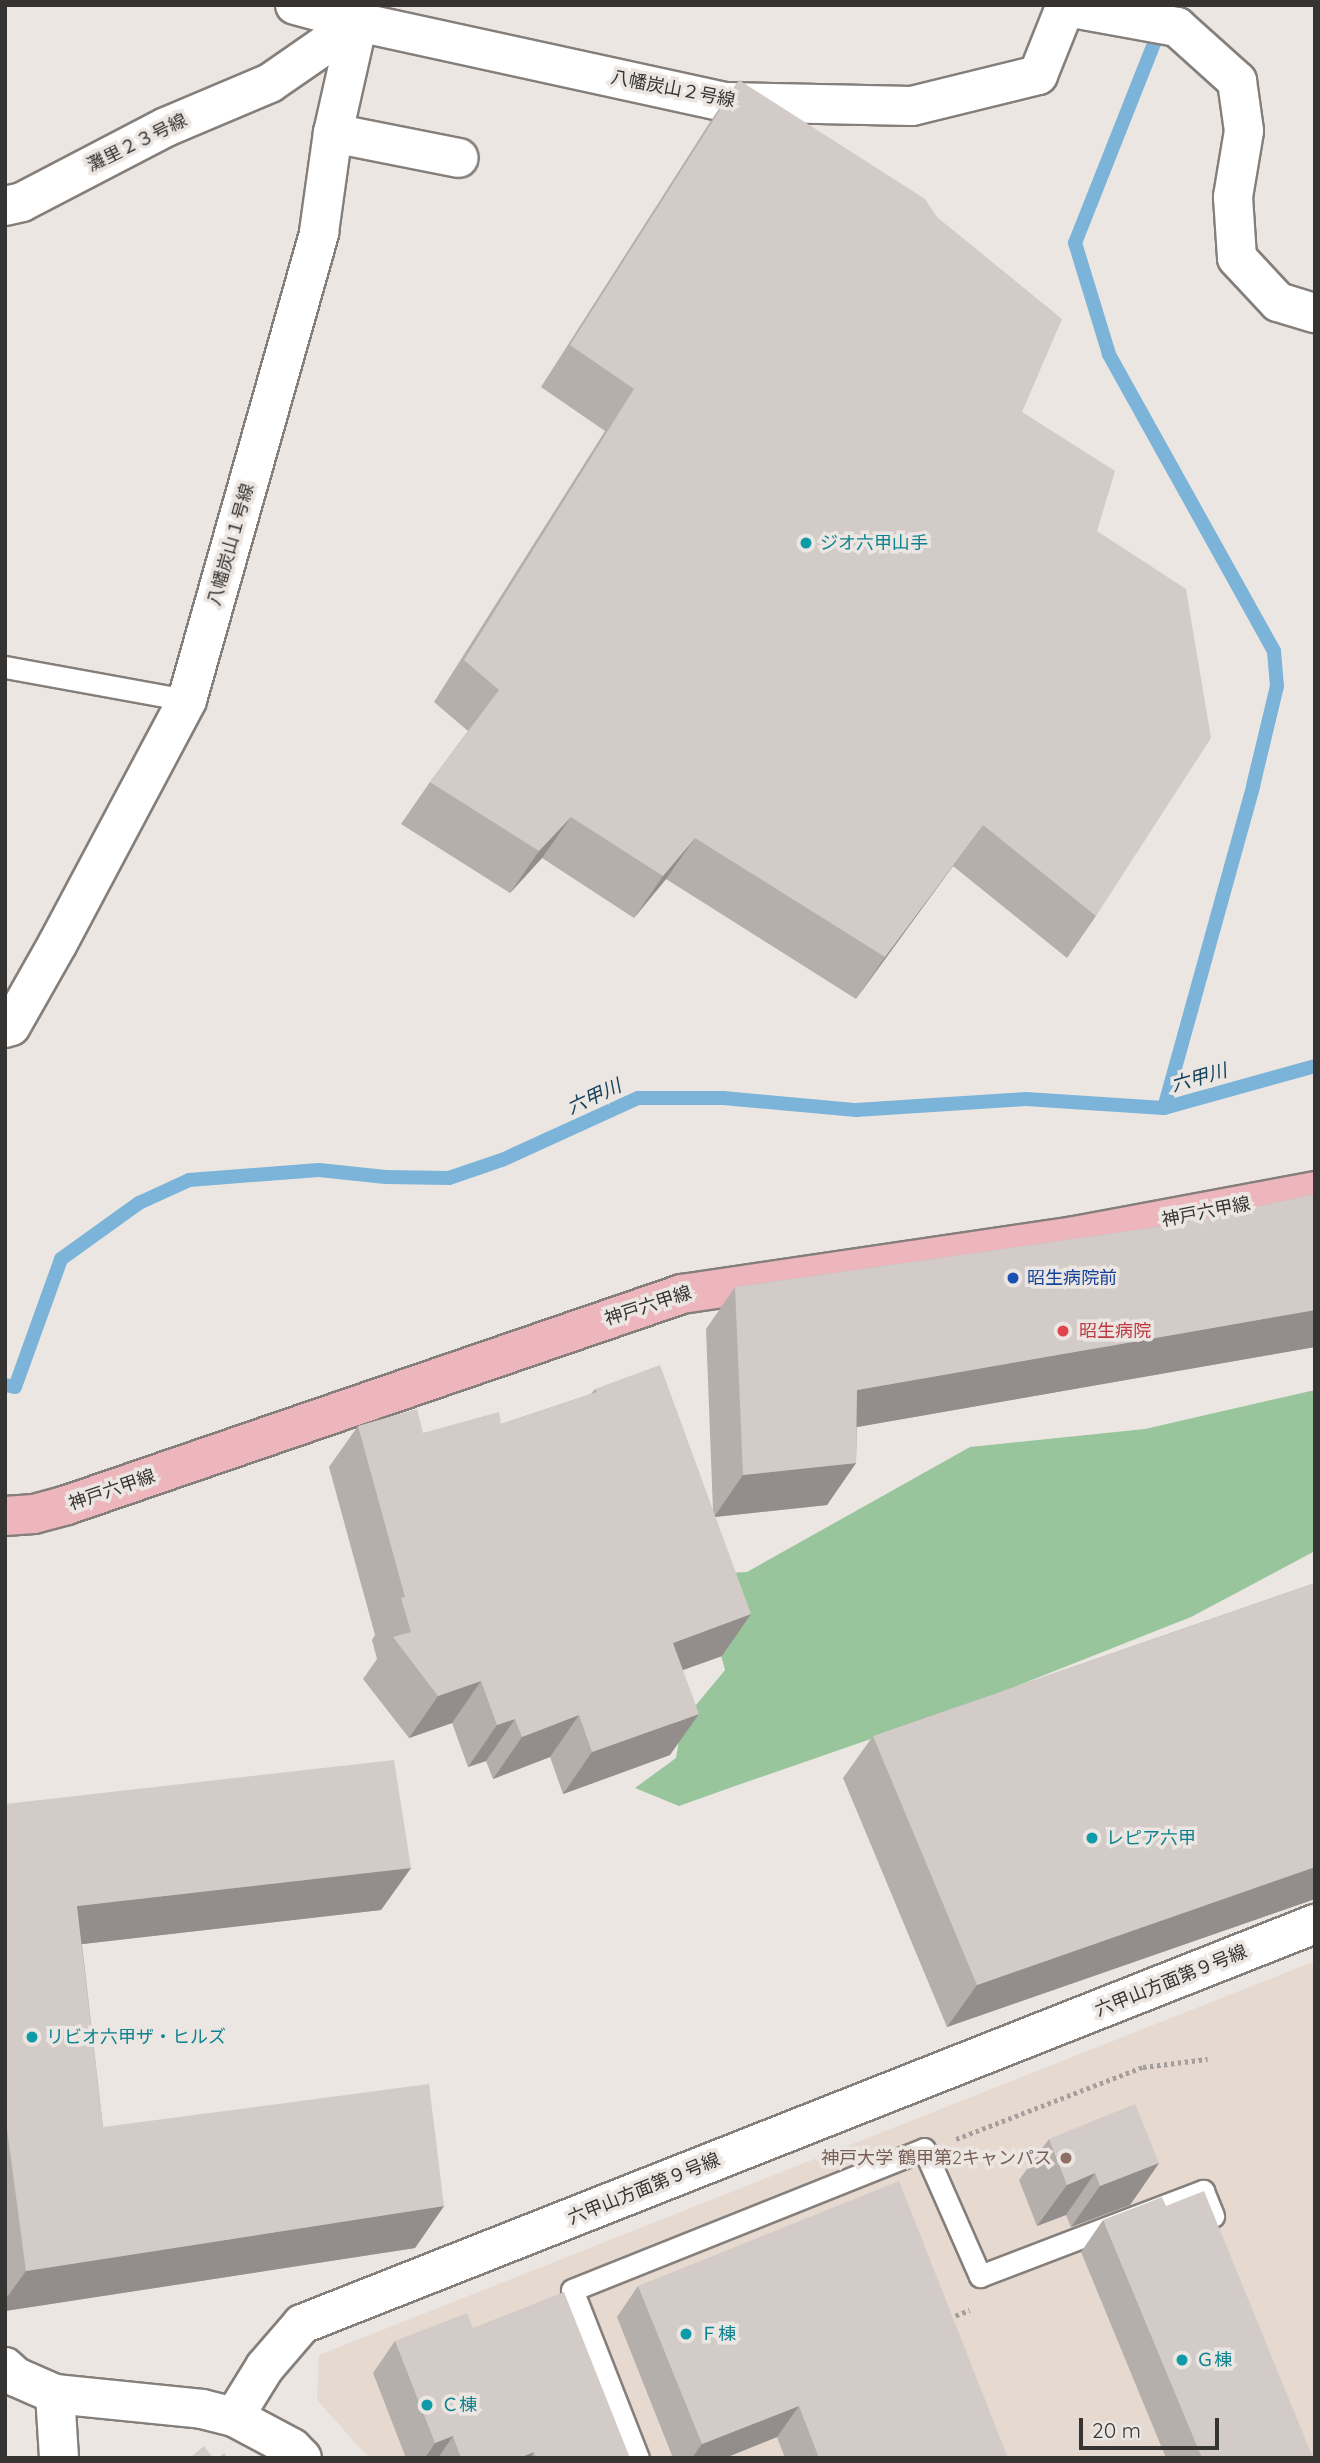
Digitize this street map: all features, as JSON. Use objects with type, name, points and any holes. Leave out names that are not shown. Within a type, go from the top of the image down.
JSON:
[{"type":"main road","name":"神戸六甲線","points":[[5,1516],[34,1514],[67,1505],[682,1294],[1075,1236],[1315,1191]]},
{"type":"street","points":[[295,5],[358,22]]},
{"type":"street","points":[[1067,6],[1177,27],[1237,81],[1244,131],[1233,197],[1237,258],[1278,302],[1315,313]]},
{"type":"street","name":"八幡炭山２号線","points":[[358,22],[726,102],[912,107],[1038,75],[1067,6]]},
{"type":"street","name":"灘里２３号線","points":[[5,206],[22,202],[166,127],[270,83],[358,22]]},
{"type":"street","name":"八幡炭山１号線","points":[[5,1028],[11,1026],[58,943],[187,700],[319,232],[333,133],[358,22]]},
{"type":"street","points":[[333,133],[459,158]]},
{"type":"street","name":"六甲山方面第９号線","points":[[234,2417],[265,2367],[302,2324],[1315,1924]]},
{"type":"street","points":[[5,2367],[16,2377],[55,2394],[202,2409],[234,2417],[292,2448],[302,2458]]},
{"type":"street","points":[[55,2394],[59,2458]]},
{"type":"lane","points":[[5,667],[187,700]]},
{"type":"lane","points":[[638,2458],[572,2290],[924,2149],[981,2276],[1203,2191],[1223,2242]]},
{"type":"path","points":[[943,2144],[1143,2067],[1208,2059]]},
{"type":"path","points":[[942,2320],[981,2306]]},
{"type":"shaded area","name":"神戸大学 鶴甲第2キャンパス","points":[[1315,1961],[1315,2458],[369,2458],[317,2400],[319,2355]]},
{"type":"green space","points":[[1315,1390],[1315,1551],[1191,1617],[969,1705],[679,1806],[635,1788],[676,1758],[682,1722],[725,1670],[711,1618],[709,1574],[747,1572],[970,1447],[1145,1429]]},
{"type":"building","name":"ジオ六甲山手","points":[[739,80],[925,199],[937,217],[1062,319],[1022,412],[1115,471],[1097,531],[1186,589],[1211,738],[1096,916],[983,825],[885,957],[695,838],[663,876],[571,817],[539,851],[430,782],[499,690],[464,660],[634,389],[570,345]]},
{"type":"building","name":"昭生病院","points":[[1315,1194],[1315,1310],[857,1390],[856,1463],[743,1475],[735,1287],[1177,1224]]},
{"type":"building","points":[[660,1365],[751,1614],[673,1643],[699,1714],[592,1752],[579,1715],[522,1737],[515,1719],[497,1725],[481,1681],[438,1696],[393,1637],[411,1632],[401,1598],[405,1597],[358,1426],[417,1409],[423,1433],[499,1412],[501,1424],[597,1392],[595,1389]]},
{"type":"building","name":"レピア六甲","points":[[1315,1583],[1315,1867],[977,1985],[873,1736]]},
{"type":"building","name":"リビオ六甲ザ・ヒルズ","points":[[394,1760],[411,1868],[77,1906],[103,2127],[429,2084],[444,2206],[26,2271],[5,2114],[5,1804]]},
{"type":"building","points":[[1135,2104],[1159,2163],[1100,2186],[1095,2173],[1067,2185],[1049,2139]]},
{"type":"building","name":"Ｆ棟","points":[[899,2181],[1008,2458],[819,2458],[799,2406],[702,2444],[638,2286]]},
{"type":"building","points":[[1204,2191],[1313,2458],[1202,2458],[1103,2220],[1162,2197],[1166,2206]]},
{"type":"building","points":[[564,2292],[630,2458],[536,2458],[534,2452],[519,2458],[461,2458],[453,2436],[435,2443],[395,2341],[467,2313],[473,2328]]},
{"type":"building","points":[[204,2446],[213,2458],[190,2458]]},
{"type":"waterway","points":[[1164,1108],[1253,786],[1277,686],[1274,651],[1109,354],[1075,243],[1169,5]]},
{"type":"waterway","name":"六甲川","points":[[5,1385],[15,1387],[61,1259],[139,1203],[189,1180],[319,1170],[386,1177],[449,1178],[502,1160],[638,1098],[723,1098],[856,1110],[1026,1099],[1164,1108],[1315,1066]]},
{"type":"place","name":"ジオ六甲山手","points":[[806,543]]},
{"type":"place","name":"昭生病院前","points":[[1013,1278]]},
{"type":"place","name":"昭生病院","points":[[1063,1331]]},
{"type":"place","name":"レピア六甲","points":[[1092,1838]]},
{"type":"place","name":"リビオ六甲ザ・ヒルズ","points":[[32,2037]]},
{"type":"place","name":"神戸大学 鶴甲第2キャンパス","points":[[1066,2158]]},
{"type":"place","name":"Ｆ棟","points":[[686,2334]]},
{"type":"place","name":"Ｇ棟","points":[[1182,2360]]},
{"type":"place","name":"Ｃ棟","points":[[427,2405]]}]
